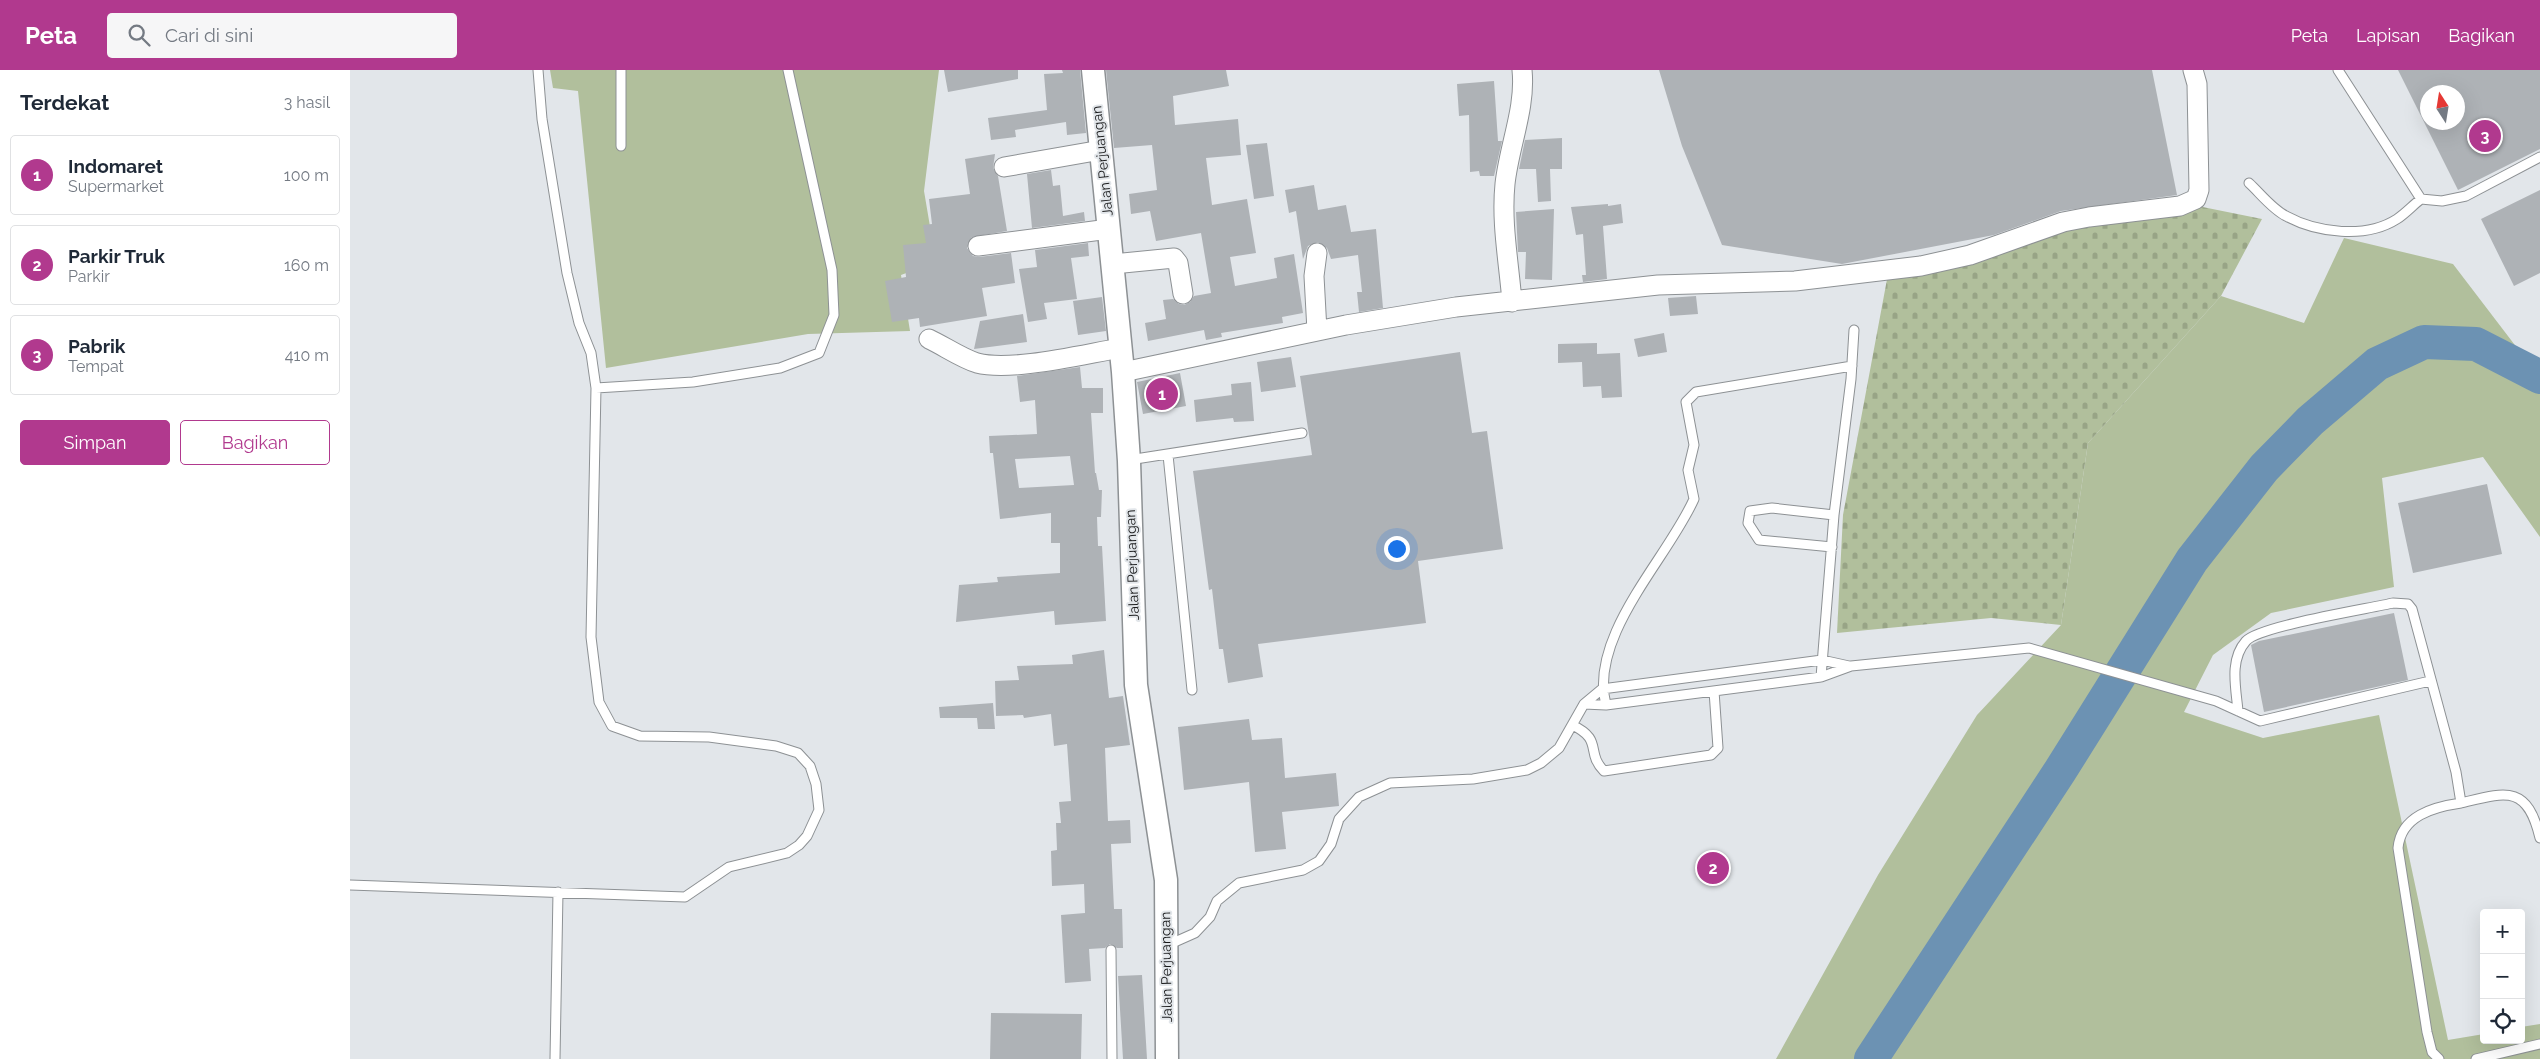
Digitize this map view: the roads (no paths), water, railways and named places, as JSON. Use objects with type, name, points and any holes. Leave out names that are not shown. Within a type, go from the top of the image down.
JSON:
[{"type":"street","name":"Jalan Perjuangan","points":[[1093,70],[1123,372],[1129,460],[1136,685],[1164,860],[1167,1059]]},
{"type":"street","points":[[1512,302],[1505,192],[1521,102],[1522,70]]},
{"type":"street","points":[[1123,372],[1404,314],[1658,285],[1795,281],[1921,266],[1970,255],[2063,222],[2191,203],[2196,199],[2199,190],[2197,84],[2193,70]]},
{"type":"street","points":[[1004,167],[1101,150]]},
{"type":"street","points":[[978,246],[1109,229]]},
{"type":"street","points":[[1317,253],[1314,276],[1317,331]]},
{"type":"street","points":[[1113,264],[1174,258],[1178,263],[1183,294]]},
{"type":"street","points":[[929,338],[975,362],[991,366],[1012,365],[1121,348]]},
{"type":"lane","points":[[350,885],[685,897],[695,893],[730,867],[787,853],[799,845],[807,836],[819,810],[816,784],[810,766],[798,753],[776,746],[710,737],[640,736],[612,726],[599,702],[591,637],[596,388],[591,353],[579,323],[567,273],[542,119],[538,70]]},
{"type":"lane","points":[[621,70],[621,146]]},
{"type":"lane","points":[[596,388],[693,382],[780,368],[820,353],[834,315],[832,270],[788,70]]},
{"type":"lane","points":[[2338,70],[2421,199]]},
{"type":"lane","points":[[2249,183],[2284,216],[2306,225],[2331,231],[2375,228],[2396,220],[2421,199],[2442,201],[2466,196],[2540,157]]},
{"type":"lane","points":[[1821,677],[1834,515],[1852,366],[1854,330]]},
{"type":"lane","points":[[1606,705],[1602,689],[1604,664],[1641,583],[1694,499],[1688,470],[1694,445],[1686,402],[1690,396],[1696,392],[1852,366]]},
{"type":"lane","points":[[1129,460],[1302,433]]},
{"type":"lane","points":[[1168,455],[1192,690]]},
{"type":"lane","points":[[1832,547],[1759,540],[1748,523],[1750,511],[1772,508],[1834,515]]},
{"type":"lane","points":[[2238,711],[2234,669],[2246,641],[2267,630],[2402,602],[2412,609],[2430,682],[2456,772],[2461,803]]},
{"type":"lane","points":[[1584,704],[1606,705],[1821,677],[1851,666],[2029,648],[2216,701],[2260,721],[2272,720],[2430,682]]},
{"type":"lane","points":[[1166,946],[1195,933],[1210,917],[1216,901],[1239,883],[1302,870],[1319,861],[1331,844],[1339,819],[1360,797],[1390,783],[1474,779],[1527,770],[1541,763],[1559,748],[1584,704],[1602,689],[1822,660],[1851,666]]},
{"type":"lane","points":[[1572,726],[1586,732],[1591,738],[1598,765],[1604,771],[1712,755],[1718,748],[1714,691]]},
{"type":"lane","points":[[2439,1059],[2432,1052],[2427,1032],[2398,848],[2400,834],[2414,819],[2438,806],[2504,794],[2519,799],[2529,806],[2540,838]]},
{"type":"lane","points":[[555,1059],[558,892]]},
{"type":"lane","points":[[1111,950],[1112,1059]]},
{"type":"lane","points":[[2476,1059],[2540,1044]]},
{"type":"waterway","points":[[1871,1059],[2060,771],[2192,560],[2264,468],[2310,421],[2377,364],[2424,342],[2476,344],[2540,377]]},
{"type":"place","name":"Pabrik","points":[[2485,136]]},
{"type":"place","name":"Indomaret","points":[[1162,394]]},
{"type":"place","name":"Parkir Truk","points":[[1713,868]]}]
